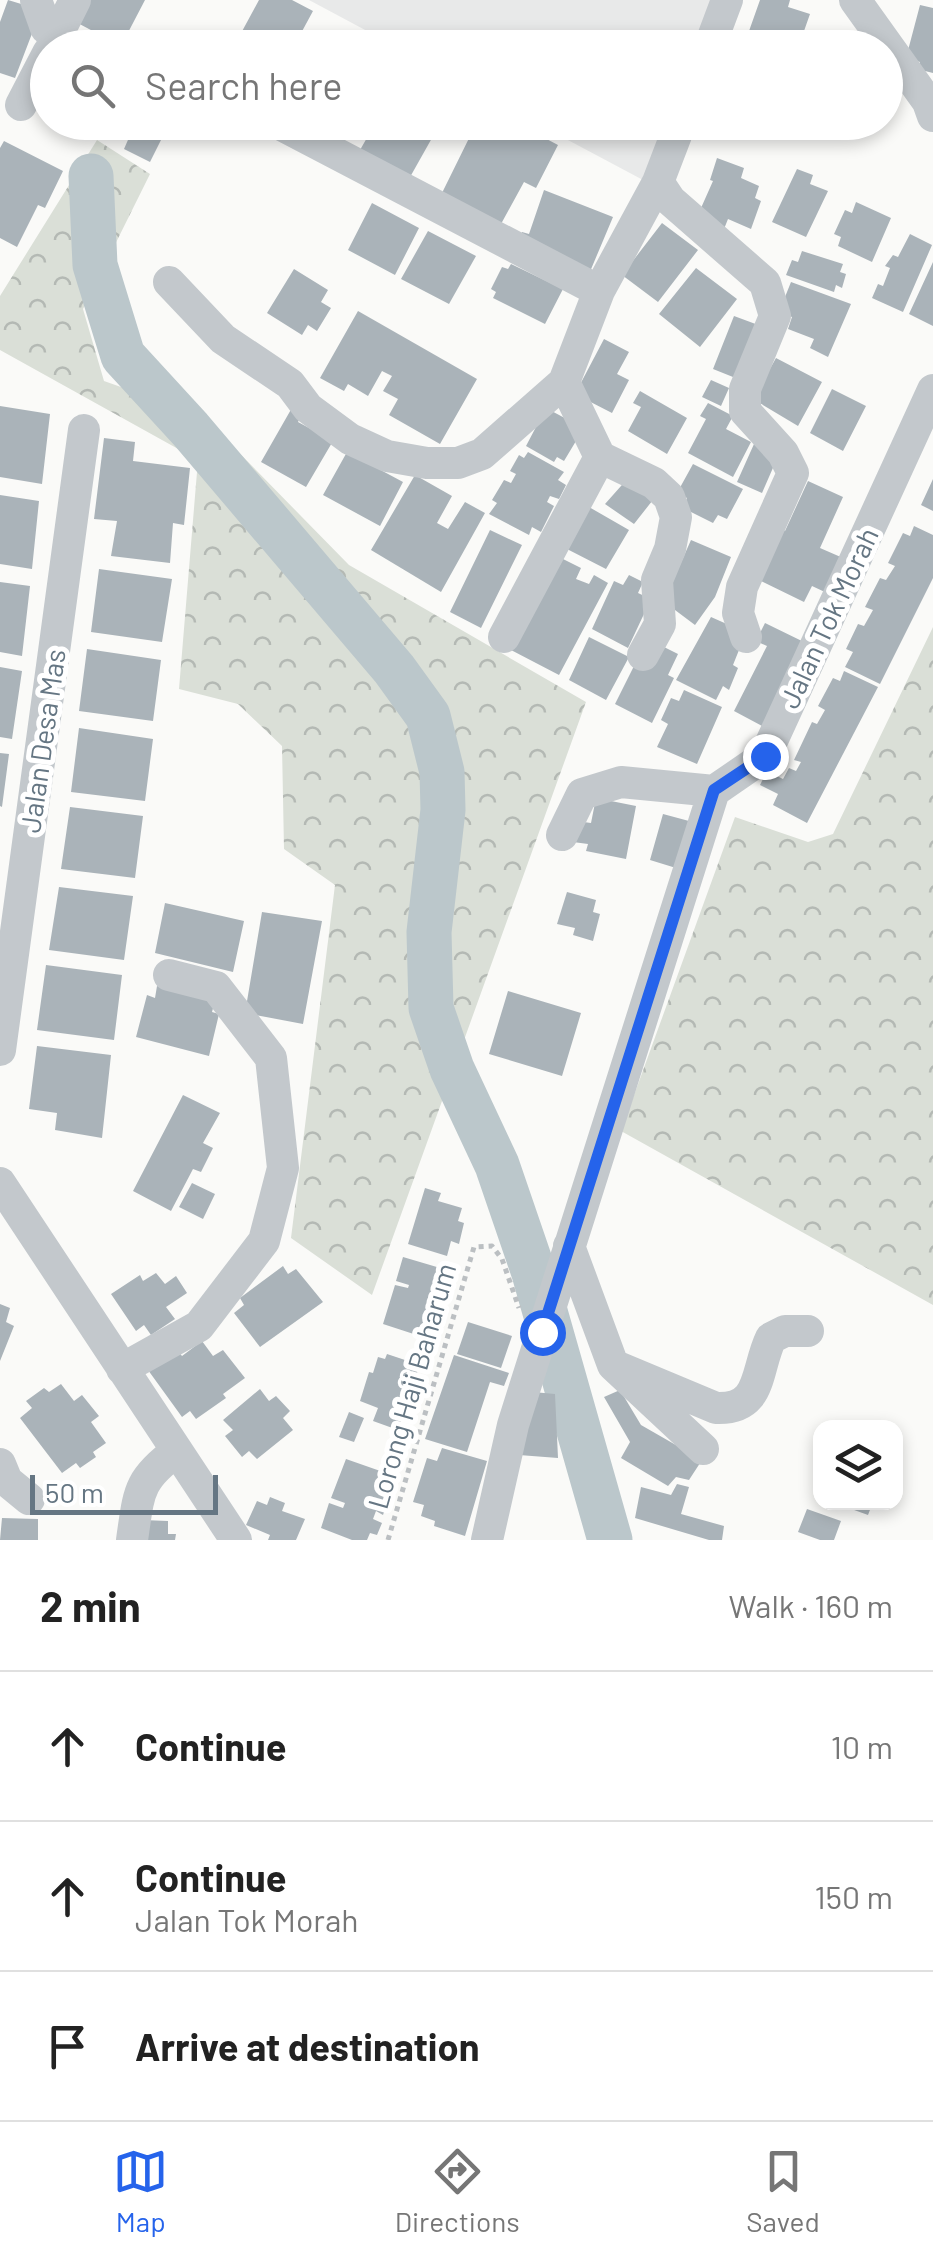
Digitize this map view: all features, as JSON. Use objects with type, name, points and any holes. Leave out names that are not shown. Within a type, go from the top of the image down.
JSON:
[{"type":"street","points":[[47,30],[75,0]]},
{"type":"street","points":[[716,30],[727,0]]},
{"type":"street","points":[[855,0],[876,30]]},
{"type":"street","points":[[903,67],[928,102],[933,116]]},
{"type":"street","points":[[21,105],[30,78]]},
{"type":"street","points":[[310,140],[599,291]]},
{"type":"street","points":[[169,282],[223,339],[290,384],[308,408],[350,440],[388,456],[426,463],[458,462],[482,454],[564,382],[599,291],[658,182],[673,140]]},
{"type":"street","points":[[658,182],[670,200],[765,283],[775,316],[745,389],[745,411],[784,453],[794,474],[742,587],[738,613],[746,638]]},
{"type":"street","points":[[564,382],[600,457],[654,483],[669,498],[676,517],[670,549],[657,580],[660,624],[643,655]]},
{"type":"street","name":"Jalan Tok Morah","points":[[714,790],[765,756],[933,390]]},
{"type":"street","name":"Jalan Desa Mas","points":[[0,1050],[84,430]]},
{"type":"street","points":[[504,636],[600,457]]},
{"type":"street","points":[[487,1540],[513,1425],[714,790],[621,782],[582,794],[562,835]]},
{"type":"street","points":[[122,1369],[199,1326],[264,1241],[282,1168],[271,1058],[216,987],[169,975]]},
{"type":"street","points":[[0,1183],[236,1540]]},
{"type":"street","points":[[570,1246],[613,1366],[704,1450]]},
{"type":"street","points":[[613,1366],[716,1408],[733,1409],[746,1403],[755,1387],[771,1338],[785,1331],[808,1332]]},
{"type":"street","points":[[132,1540],[146,1477],[177,1451]]},
{"type":"street","points":[[0,1464],[7,1480],[29,1499]]},
{"type":"path","name":"Lorong Haji Baharum","points":[[388,1540],[474,1246],[492,1246],[502,1259],[522,1316],[541,1335]]},
{"type":"shaded area","points":[[309,0],[711,0],[700,30],[365,30]]},
{"type":"shaded area","points":[[568,140],[658,140],[643,180]]},
{"type":"green space","points":[[97,140],[150,174],[83,309],[104,381],[203,416],[349,565],[586,702],[372,1295],[291,1238],[335,885],[284,849],[282,746],[238,704],[179,689],[198,460],[0,350],[0,296]]},
{"type":"green space","points":[[933,627],[933,1305],[621,1131],[735,817],[808,842],[833,834]]},
{"type":"building","points":[[8,0],[41,10],[30,30],[15,78],[0,73],[0,22]]},
{"type":"building","points":[[82,0],[145,0],[129,30],[91,30],[72,20]]},
{"type":"building","points":[[259,0],[292,0],[313,11],[303,30],[243,30]]},
{"type":"building","points":[[760,0],[790,0],[788,7],[810,14],[804,30],[749,30]]},
{"type":"building","points":[[920,5],[933,8],[933,73],[917,69],[920,62],[906,58]]},
{"type":"building","points":[[128,140],[161,140],[150,162],[124,149]]},
{"type":"building","points":[[366,140],[431,140],[405,186],[356,157]]},
{"type":"building","points":[[468,140],[549,140],[558,145],[536,188],[524,182],[501,224],[442,193]]},
{"type":"building","points":[[4,141],[63,171],[45,208],[38,205],[17,247],[0,238],[0,148]]},
{"type":"building","points":[[717,158],[744,168],[741,178],[759,186],[755,198],[761,201],[751,229],[728,219],[724,229],[697,217],[713,181],[710,180]]},
{"type":"building","points":[[797,169],[813,175],[810,184],[828,191],[806,237],[772,222]]},
{"type":"building","points":[[544,190],[613,217],[589,274],[518,244],[522,232],[529,234]]},
{"type":"building","points":[[856,202],[891,218],[872,262],[838,246],[841,237],[834,234],[845,210],[852,213]]},
{"type":"building","points":[[372,203],[419,228],[395,275],[348,250]]},
{"type":"building","points":[[662,223],[698,250],[658,302],[622,275]]},
{"type":"building","points":[[428,231],[476,256],[449,304],[401,279]]},
{"type":"building","points":[[910,234],[932,245],[903,312],[872,298],[878,284],[883,286],[890,268],[885,266],[893,255],[898,257]]},
{"type":"building","points":[[802,251],[843,264],[840,272],[846,274],[842,288],[836,285],[834,292],[786,275],[792,260],[798,262]]},
{"type":"building","points":[[933,262],[933,326],[909,314]]},
{"type":"building","points":[[511,264],[563,289],[545,324],[493,298],[496,292],[491,289],[502,267],[508,269]]},
{"type":"building","points":[[696,268],[737,299],[700,347],[659,314]]},
{"type":"building","points":[[294,269],[328,290],[321,302],[331,308],[317,331],[308,325],[302,335],[267,313]]},
{"type":"building","points":[[791,282],[851,304],[828,357],[810,348],[814,339],[788,329],[792,317],[779,312]]},
{"type":"building","points":[[358,311],[477,379],[440,444],[389,415],[398,399],[383,391],[392,376],[382,371],[368,396],[348,384],[344,391],[320,378]]},
{"type":"building","points":[[734,316],[761,326],[738,379],[713,369]]},
{"type":"building","points":[[604,339],[629,352],[617,374],[629,380],[612,413],[575,394]]},
{"type":"building","points":[[776,358],[822,382],[798,426],[753,399]]},
{"type":"building","points":[[711,380],[729,388],[721,406],[702,397]]},
{"type":"building","points":[[832,389],[866,406],[843,451],[810,433]]},
{"type":"building","points":[[640,391],[687,418],[667,454],[628,431],[641,407],[633,403]]},
{"type":"building","points":[[708,403],[733,416],[726,429],[751,442],[733,477],[688,453],[706,419],[700,416]]},
{"type":"building","points":[[0,406],[50,414],[42,484],[0,477]]},
{"type":"building","points":[[293,406],[303,412],[298,422],[333,441],[306,487],[261,462]]},
{"type":"building","points":[[546,408],[574,423],[579,436],[564,461],[557,457],[554,462],[526,446]]},
{"type":"building","points":[[104,438],[135,442],[133,461],[190,468],[184,525],[173,523],[170,563],[111,556],[117,521],[94,519]]},
{"type":"building","points":[[754,444],[779,454],[762,493],[737,482]]},
{"type":"building","points":[[347,452],[403,482],[380,526],[323,495]]},
{"type":"building","points":[[528,452],[564,472],[558,480],[566,485],[559,499],[550,496],[547,502],[554,506],[541,532],[532,527],[529,535],[489,514],[504,480],[511,483],[516,474],[510,471],[519,455],[524,458]]},
{"type":"building","points":[[693,464],[743,489],[727,519],[718,515],[713,523],[683,508],[687,498],[677,493]]},
{"type":"building","points":[[415,475],[452,496],[437,523],[448,529],[465,502],[485,513],[441,592],[371,550]]},
{"type":"building","points":[[629,477],[656,496],[634,524],[605,504]]},
{"type":"building","points":[[933,479],[933,511],[921,505]]},
{"type":"building","points":[[808,481],[843,497],[820,548],[843,558],[827,593],[812,586],[804,602],[753,577],[778,527],[785,531]]},
{"type":"building","points":[[0,495],[39,501],[32,569],[0,564]]},
{"type":"building","points":[[589,507],[629,530],[606,569],[565,548]]},
{"type":"building","points":[[914,526],[933,535],[933,578],[880,684],[845,667],[853,652],[846,649],[858,624],[864,626],[873,610],[865,607],[880,578],[886,580],[895,566],[888,563],[903,533],[910,536]]},
{"type":"building","points":[[490,530],[522,545],[481,628],[450,612]]},
{"type":"building","points":[[691,540],[731,557],[715,597],[695,625],[663,601],[664,583],[679,567]]},
{"type":"building","points":[[559,557],[581,568],[576,579],[589,584],[594,575],[608,583],[559,675],[511,650]]},
{"type":"building","points":[[99,569],[172,579],[162,642],[91,632]]},
{"type":"building","points":[[629,575],[643,582],[638,593],[651,599],[628,648],[592,629],[614,581],[623,585]]},
{"type":"building","points":[[0,582],[30,586],[22,656],[0,652]]},
{"type":"building","points":[[711,617],[738,629],[741,645],[733,665],[738,668],[729,690],[723,686],[716,700],[676,680]]},
{"type":"building","points":[[765,623],[808,644],[768,729],[734,711],[767,646],[756,641]]},
{"type":"building","points":[[589,637],[629,657],[606,700],[569,680]]},
{"type":"building","points":[[660,645],[678,654],[668,675],[674,678],[652,723],[615,704],[637,660]]},
{"type":"building","points":[[87,649],[161,660],[153,721],[79,711]]},
{"type":"building","points":[[0,667],[22,671],[12,739],[0,737]]},
{"type":"building","points":[[844,671],[878,687],[807,823],[773,805],[778,794],[760,785],[767,771],[783,779],[789,768],[796,771],[801,762],[794,760],[812,722],[817,724],[825,710],[818,706],[833,678],[840,681]]},
{"type":"building","points":[[684,690],[722,707],[697,764],[657,747],[668,724],[661,720],[671,698],[679,701]]},
{"type":"building","points":[[79,728],[153,739],[145,801],[71,792]]},
{"type":"building","points":[[0,753],[9,754],[2,807],[0,806]]},
{"type":"building","points":[[596,798],[636,806],[626,859],[586,851],[588,844],[573,842],[576,821],[591,823]]},
{"type":"building","points":[[70,807],[143,816],[135,878],[61,869]]},
{"type":"building","points":[[663,814],[689,821],[676,868],[650,860]]},
{"type":"building","points":[[59,887],[133,896],[124,960],[49,950]]},
{"type":"building","points":[[567,892],[596,900],[593,912],[600,914],[593,941],[573,935],[575,928],[557,924]]},
{"type":"building","points":[[165,903],[244,921],[233,972],[155,953]]},
{"type":"building","points":[[262,912],[322,921],[303,1024],[245,1013]]},
{"type":"building","points":[[46,965],[122,975],[114,1040],[37,1030]]},
{"type":"building","points":[[157,986],[215,1001],[212,1012],[219,1014],[209,1056],[136,1037],[147,995],[155,998]]},
{"type":"building","points":[[508,991],[581,1013],[562,1076],[489,1054]]},
{"type":"building","points":[[37,1046],[111,1055],[102,1138],[55,1130],[57,1113],[29,1109]]},
{"type":"building","points":[[183,1095],[220,1113],[203,1143],[213,1148],[201,1172],[193,1169],[171,1211],[133,1191]]},
{"type":"building","points":[[192,1183],[215,1194],[203,1219],[179,1207]]},
{"type":"building","points":[[425,1188],[441,1193],[438,1201],[462,1208],[458,1221],[464,1223],[459,1244],[451,1241],[447,1256],[408,1244]]},
{"type":"building","points":[[403,1257],[447,1270],[443,1283],[452,1285],[449,1298],[440,1295],[437,1303],[446,1305],[438,1331],[432,1329],[429,1339],[383,1324],[395,1285],[409,1285],[396,1281]]},
{"type":"building","points":[[283,1266],[288,1274],[296,1269],[323,1302],[260,1347],[234,1313],[244,1305],[240,1298]]},
{"type":"building","points":[[156,1273],[165,1284],[176,1276],[187,1293],[166,1307],[175,1319],[151,1335],[144,1325],[136,1331],[111,1294],[140,1275],[143,1281]]},
{"type":"building","points":[[0,1304],[10,1308],[6,1322],[14,1326],[0,1361]]},
{"type":"building","points":[[468,1322],[512,1336],[501,1368],[457,1354]]},
{"type":"building","points":[[202,1341],[213,1356],[223,1350],[245,1378],[223,1394],[226,1398],[196,1419],[190,1411],[182,1417],[148,1370],[177,1350],[182,1356]]},
{"type":"building","points":[[387,1354],[420,1365],[417,1373],[425,1376],[419,1394],[411,1392],[398,1430],[373,1421],[378,1408],[360,1401],[369,1372],[373,1373],[378,1357],[385,1359]]},
{"type":"building","points":[[454,1355],[509,1373],[504,1386],[490,1382],[467,1452],[425,1439]]},
{"type":"building","points":[[61,1384],[74,1401],[82,1395],[99,1416],[91,1422],[106,1443],[93,1452],[96,1457],[80,1468],[76,1463],[62,1473],[20,1418],[32,1408],[26,1401],[44,1388],[49,1392]]},
{"type":"building","points":[[260,1389],[269,1401],[276,1396],[290,1411],[283,1418],[293,1430],[257,1459],[249,1451],[242,1457],[225,1436],[233,1430],[223,1420]]},
{"type":"building","points":[[620,1390],[641,1425],[702,1460],[689,1480],[676,1477],[668,1486],[621,1458],[630,1442],[604,1397]]},
{"type":"building","points":[[533,1392],[555,1394],[558,1458],[519,1455]]},
{"type":"building","points":[[349,1412],[364,1418],[354,1442],[339,1437]]},
{"type":"building","points":[[442,1448],[487,1461],[465,1536],[434,1526],[435,1521],[421,1516],[424,1505],[413,1502],[427,1458],[437,1461]]},
{"type":"building","points":[[346,1459],[386,1473],[382,1486],[392,1489],[383,1515],[376,1511],[373,1519],[382,1523],[377,1535],[370,1533],[367,1540],[352,1540],[321,1528],[329,1503],[343,1508],[345,1503],[331,1498]]},
{"type":"building","points":[[677,1484],[689,1487],[681,1514],[724,1526],[722,1540],[709,1540],[635,1518],[641,1487],[671,1495]]},
{"type":"building","points":[[270,1497],[285,1503],[282,1511],[305,1519],[296,1540],[268,1540],[270,1535],[246,1525],[257,1501],[267,1505]]},
{"type":"building","points":[[807,1509],[841,1521],[834,1540],[820,1540],[798,1532]]},
{"type":"building","points":[[2,1518],[38,1519],[38,1540],[0,1540]]},
{"type":"building","points":[[143,1520],[168,1521],[168,1534],[176,1534],[175,1540],[138,1540]]},
{"type":"waterway","points":[[91,176],[95,265],[123,356],[394,669],[428,716],[442,772],[443,810],[429,932],[431,1008],[452,1069],[497,1165],[534,1273],[610,1540]]},
{"type":"route","points":[[542,1332],[714,790],[765,756]]}]
